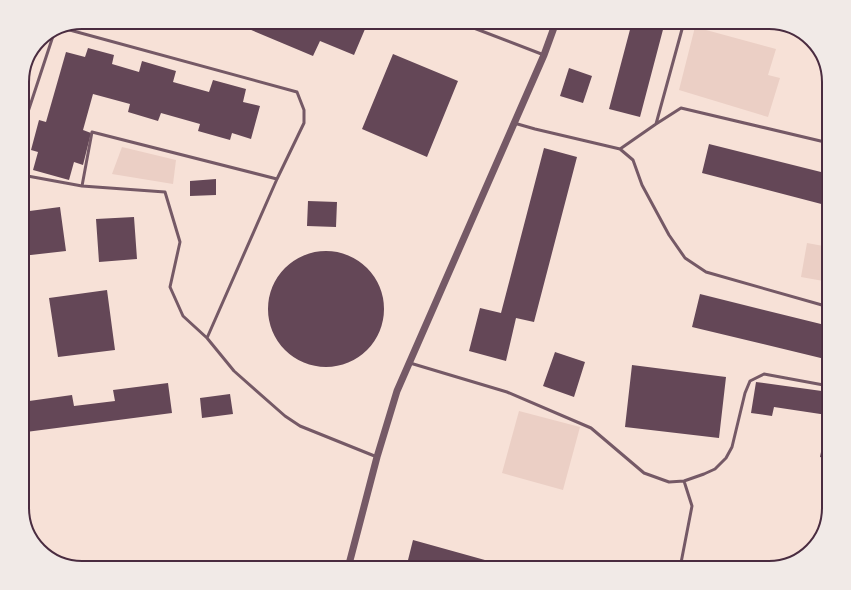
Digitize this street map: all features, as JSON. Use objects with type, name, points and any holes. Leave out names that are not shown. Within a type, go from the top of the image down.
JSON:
[{"type":"street","points":[[350,561],[377,457],[397,391],[544,55],[553,29]]},
{"type":"lane","points":[[476,29],[544,55]]},
{"type":"lane","points":[[656,124],[682,29]]},
{"type":"lane","points":[[71,30],[297,92],[304,110],[304,123],[277,179],[207,338]]},
{"type":"lane","points":[[29,109],[53,38]]},
{"type":"lane","points":[[620,149],[681,108],[822,141]]},
{"type":"lane","points":[[514,123],[620,149],[633,160],[642,185],[669,235],[686,258],[706,272],[822,305]]},
{"type":"lane","points":[[82,186],[92,132],[277,179]]},
{"type":"lane","points":[[29,176],[82,186],[165,192],[180,242],[170,287],[183,316],[207,338],[234,371],[285,416],[300,426],[377,457]]},
{"type":"lane","points":[[409,363],[507,392],[591,428],[644,473],[669,482],[684,481],[704,474],[715,469],[726,458],[732,447],[745,393],[750,380],[764,374],[822,385]]},
{"type":"lane","points":[[681,561],[692,506],[684,481]]},
{"type":"shaded area","points":[[694,29],[702,29],[776,49],[768,75],[780,78],[768,117],[679,90]]},
{"type":"shaded area","points":[[122,147],[176,160],[173,184],[112,174]]},
{"type":"shaded area","points":[[807,243],[822,246],[822,281],[801,277]]},
{"type":"shaded area","points":[[519,411],[580,427],[563,490],[502,473]]},
{"type":"building","points":[[249,29],[365,29],[354,55],[320,41],[313,56]]},
{"type":"building","points":[[630,29],[663,29],[640,117],[609,109]]},
{"type":"building","points":[[88,48],[114,55],[112,64],[139,72],[142,61],[176,71],[173,82],[209,92],[213,80],[246,89],[243,102],[260,106],[251,139],[232,133],[230,140],[198,131],[200,124],[161,113],[158,121],[128,112],[130,104],[93,94],[83,130],[91,133],[83,165],[74,162],[69,180],[33,170],[38,152],[31,150],[39,120],[46,122],[66,52],[85,57]]},
{"type":"building","points":[[393,54],[458,81],[427,157],[362,129]]},
{"type":"building","points":[[569,68],[592,76],[583,103],[560,96]]},
{"type":"building","points":[[709,144],[822,172],[822,204],[702,173]]},
{"type":"building","points":[[544,148],[577,157],[534,322],[516,318],[506,361],[469,351],[480,308],[501,313]]},
{"type":"building","points":[[216,179],[216,195],[190,196],[190,181]]},
{"type":"building","points":[[308,201],[337,202],[336,227],[307,226]]},
{"type":"building","points":[[60,207],[66,251],[29,255],[29,211]]},
{"type":"building","points":[[134,217],[137,259],[99,262],[96,219]]},
{"type":"building","points":[[326,251],[348,255],[367,268],[380,287],[384,309],[380,331],[367,350],[348,363],[326,367],[304,363],[285,350],[272,331],[268,309],[272,287],[285,268],[304,255]]},
{"type":"building","points":[[107,290],[115,350],[58,357],[49,298]]},
{"type":"building","points":[[700,294],[822,324],[822,358],[692,327]]},
{"type":"building","points":[[555,352],[585,362],[574,397],[543,386]]},
{"type":"building","points":[[632,365],[726,377],[719,438],[625,427]]},
{"type":"building","points":[[756,382],[822,391],[822,414],[774,407],[772,416],[751,413]]},
{"type":"building","points":[[168,383],[172,413],[29,432],[29,401],[72,395],[74,406],[115,401],[113,390]]},
{"type":"building","points":[[230,394],[233,414],[202,418],[200,398]]},
{"type":"building","points":[[822,447],[822,457],[820,457]]},
{"type":"building","points":[[413,540],[489,561],[408,561]]}]
